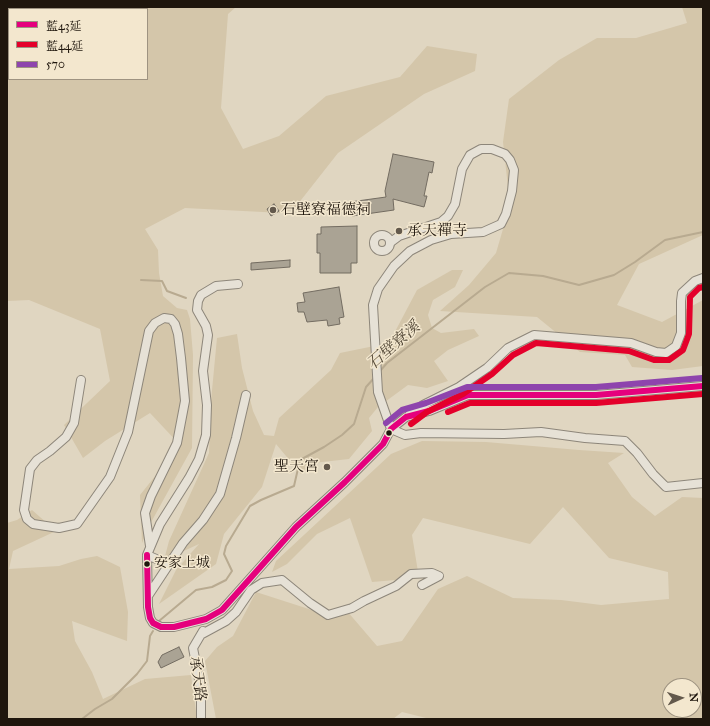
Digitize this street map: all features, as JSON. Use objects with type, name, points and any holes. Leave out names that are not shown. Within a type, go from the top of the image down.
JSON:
[{"type":"street","points":[[391,242],[399,236],[441,222],[448,216],[455,204],[462,169],[470,155],[481,149],[492,149],[505,154],[510,160],[514,170],[512,191],[506,214],[501,224],[483,232],[451,234],[444,236],[431,240],[410,251],[394,266],[378,290],[373,305],[378,392],[391,429],[405,435],[421,433],[504,434],[541,432],[585,438],[624,441],[637,453],[653,474],[666,487],[703,483]]},
{"type":"street","points":[[238,284],[216,286],[202,295],[198,301],[198,310],[206,326],[208,336],[203,371],[207,405],[206,435],[199,459],[189,478],[160,524],[147,555],[150,618],[153,623],[161,627],[174,627],[206,618],[222,610],[296,527],[345,482],[383,444],[391,429],[423,405],[459,387],[481,372],[508,348],[534,335],[631,343],[656,352],[666,353],[676,346],[681,333],[680,301],[682,293],[695,281],[703,278]]},
{"type":"street","points":[[81,380],[74,423],[66,437],[37,460],[30,468],[24,510],[27,519],[33,524],[59,528],[77,524],[110,477],[128,432],[148,331],[155,323],[164,318],[171,319],[179,342],[184,401],[177,442],[151,496],[145,513],[150,546]]},
{"type":"street","points":[[406,417],[429,411],[468,395],[596,394],[703,386]]},
{"type":"street","points":[[148,596],[168,564],[183,543],[203,520],[220,494],[236,438],[246,395]]},
{"type":"street","points":[[147,555],[168,564]]},
{"type":"street","points":[[202,634],[226,621],[236,612],[251,590],[262,583],[282,580],[310,603],[328,615],[352,608],[396,586],[411,574],[432,573],[439,576],[422,585]]},
{"type":"street","name":"承天路","points":[[201,719],[201,690],[193,648],[205,628],[206,618]]},
{"type":"shaded area","points":[[7,7],[236,7],[228,14],[221,108],[243,149],[279,136],[326,96],[400,77],[427,46],[477,54],[475,71],[424,94],[338,153],[294,209],[282,213],[185,208],[145,229],[158,250],[159,273],[163,296],[177,308],[187,310],[190,319],[193,355],[192,448],[149,526],[142,543],[140,495],[180,445],[150,413],[105,441],[83,458],[64,425],[110,381],[100,329],[29,300],[7,301]]},
{"type":"shaded area","points":[[682,7],[703,7],[703,235],[639,264],[617,305],[662,322],[703,300],[703,366],[672,370],[632,367],[625,355],[580,352],[537,317],[440,311],[469,285],[496,253],[510,205],[503,142],[509,99],[559,60],[597,38],[636,38],[687,23]]},
{"type":"shaded area","points":[[452,270],[463,270],[455,287],[433,300],[428,315],[432,328],[441,333],[474,329],[479,336],[448,350],[434,361],[448,381],[427,388],[408,385],[378,407],[369,418],[372,431],[349,459],[313,463],[301,474],[276,444],[262,487],[224,534],[216,564],[159,604],[176,570],[199,544],[164,560],[169,541],[209,453],[211,401],[217,338],[237,334],[242,368],[253,411],[264,435],[274,436],[279,418],[331,370],[340,353],[389,343],[417,290]]},
{"type":"shaded area","points":[[422,441],[486,442],[624,453],[608,463],[632,497],[655,516],[682,497],[703,498],[703,719],[430,719],[402,712],[393,719],[216,719],[205,661],[217,647],[233,636],[256,592],[315,611],[347,611],[377,646],[402,641],[438,589],[467,576],[513,598],[561,600],[601,605],[669,599],[668,572],[609,558],[563,507],[530,544],[423,518],[412,535],[419,578],[372,582],[350,518],[317,534],[287,564],[272,572],[276,561],[391,454]]},
{"type":"shaded area","points":[[32,510],[56,531],[13,551],[9,569],[59,566],[97,556],[120,567],[128,612],[127,641],[72,621],[75,641],[92,672],[103,699],[145,679],[191,675],[197,719],[7,719],[7,523],[17,520]]},
{"type":"building","points":[[393,154],[434,162],[432,173],[429,172],[424,196],[427,196],[424,207],[393,199],[394,210],[352,216],[350,202],[386,197],[385,191]]},
{"type":"building","name":"石壁寮福德祠","points":[[274,204],[279,211],[271,216],[267,209]]},
{"type":"building","points":[[357,226],[357,263],[351,263],[351,273],[320,273],[320,253],[317,253],[317,234],[321,234],[321,227]]},
{"type":"building","points":[[290,260],[290,267],[251,270],[251,263]]},
{"type":"building","points":[[339,287],[344,317],[339,318],[340,324],[328,326],[327,320],[307,322],[304,312],[298,312],[297,303],[305,302],[303,293]]},
{"type":"building","points":[[179,647],[184,657],[161,668],[158,662],[162,655]]},
{"type":"waterway","name":"石壁寮溪","points":[[380,371],[387,363],[485,287],[509,273],[543,276],[579,285],[614,275],[665,240],[703,232]]},
{"type":"waterway","points":[[141,280],[162,281],[167,291],[186,298]]},
{"type":"waterway","name":"石壁寮溪","points":[[159,621],[196,590],[212,587],[226,580],[232,571],[224,554],[226,546],[250,506],[294,486],[300,460],[324,447],[342,435],[354,424],[366,387],[375,377]]},
{"type":"waterway","name":"石壁寮溪","points":[[82,719],[112,699],[137,674],[147,661],[150,636],[153,631]]},
{"type":"transit line","name":"藍44延","points":[[411,424],[427,412],[463,394],[492,374],[513,355],[536,343],[629,351],[654,360],[669,360],[683,350],[689,334],[690,297],[699,288],[703,287]]},
{"type":"transit line","name":"570","points":[[386,423],[402,410],[426,403],[467,387],[596,387],[702,378]]},
{"type":"transit line","name":"藍43延","points":[[147,555],[148,607],[150,618],[153,623],[161,627],[174,627],[206,619],[222,610],[296,527],[345,482],[383,444],[391,429],[406,417],[429,411],[468,395],[596,395],[703,386]]},
{"type":"transit line","name":"藍44延","points":[[448,412],[470,403],[596,403],[703,394]]},
{"type":"place","name":"石壁寮福德祠","points":[[273,210]]},
{"type":"place","name":"承天禪寺","points":[[399,231]]},
{"type":"place","name":"聖天宮","points":[[327,467]]},
{"type":"place","name":"安家上城","points":[[147,564]]}]
